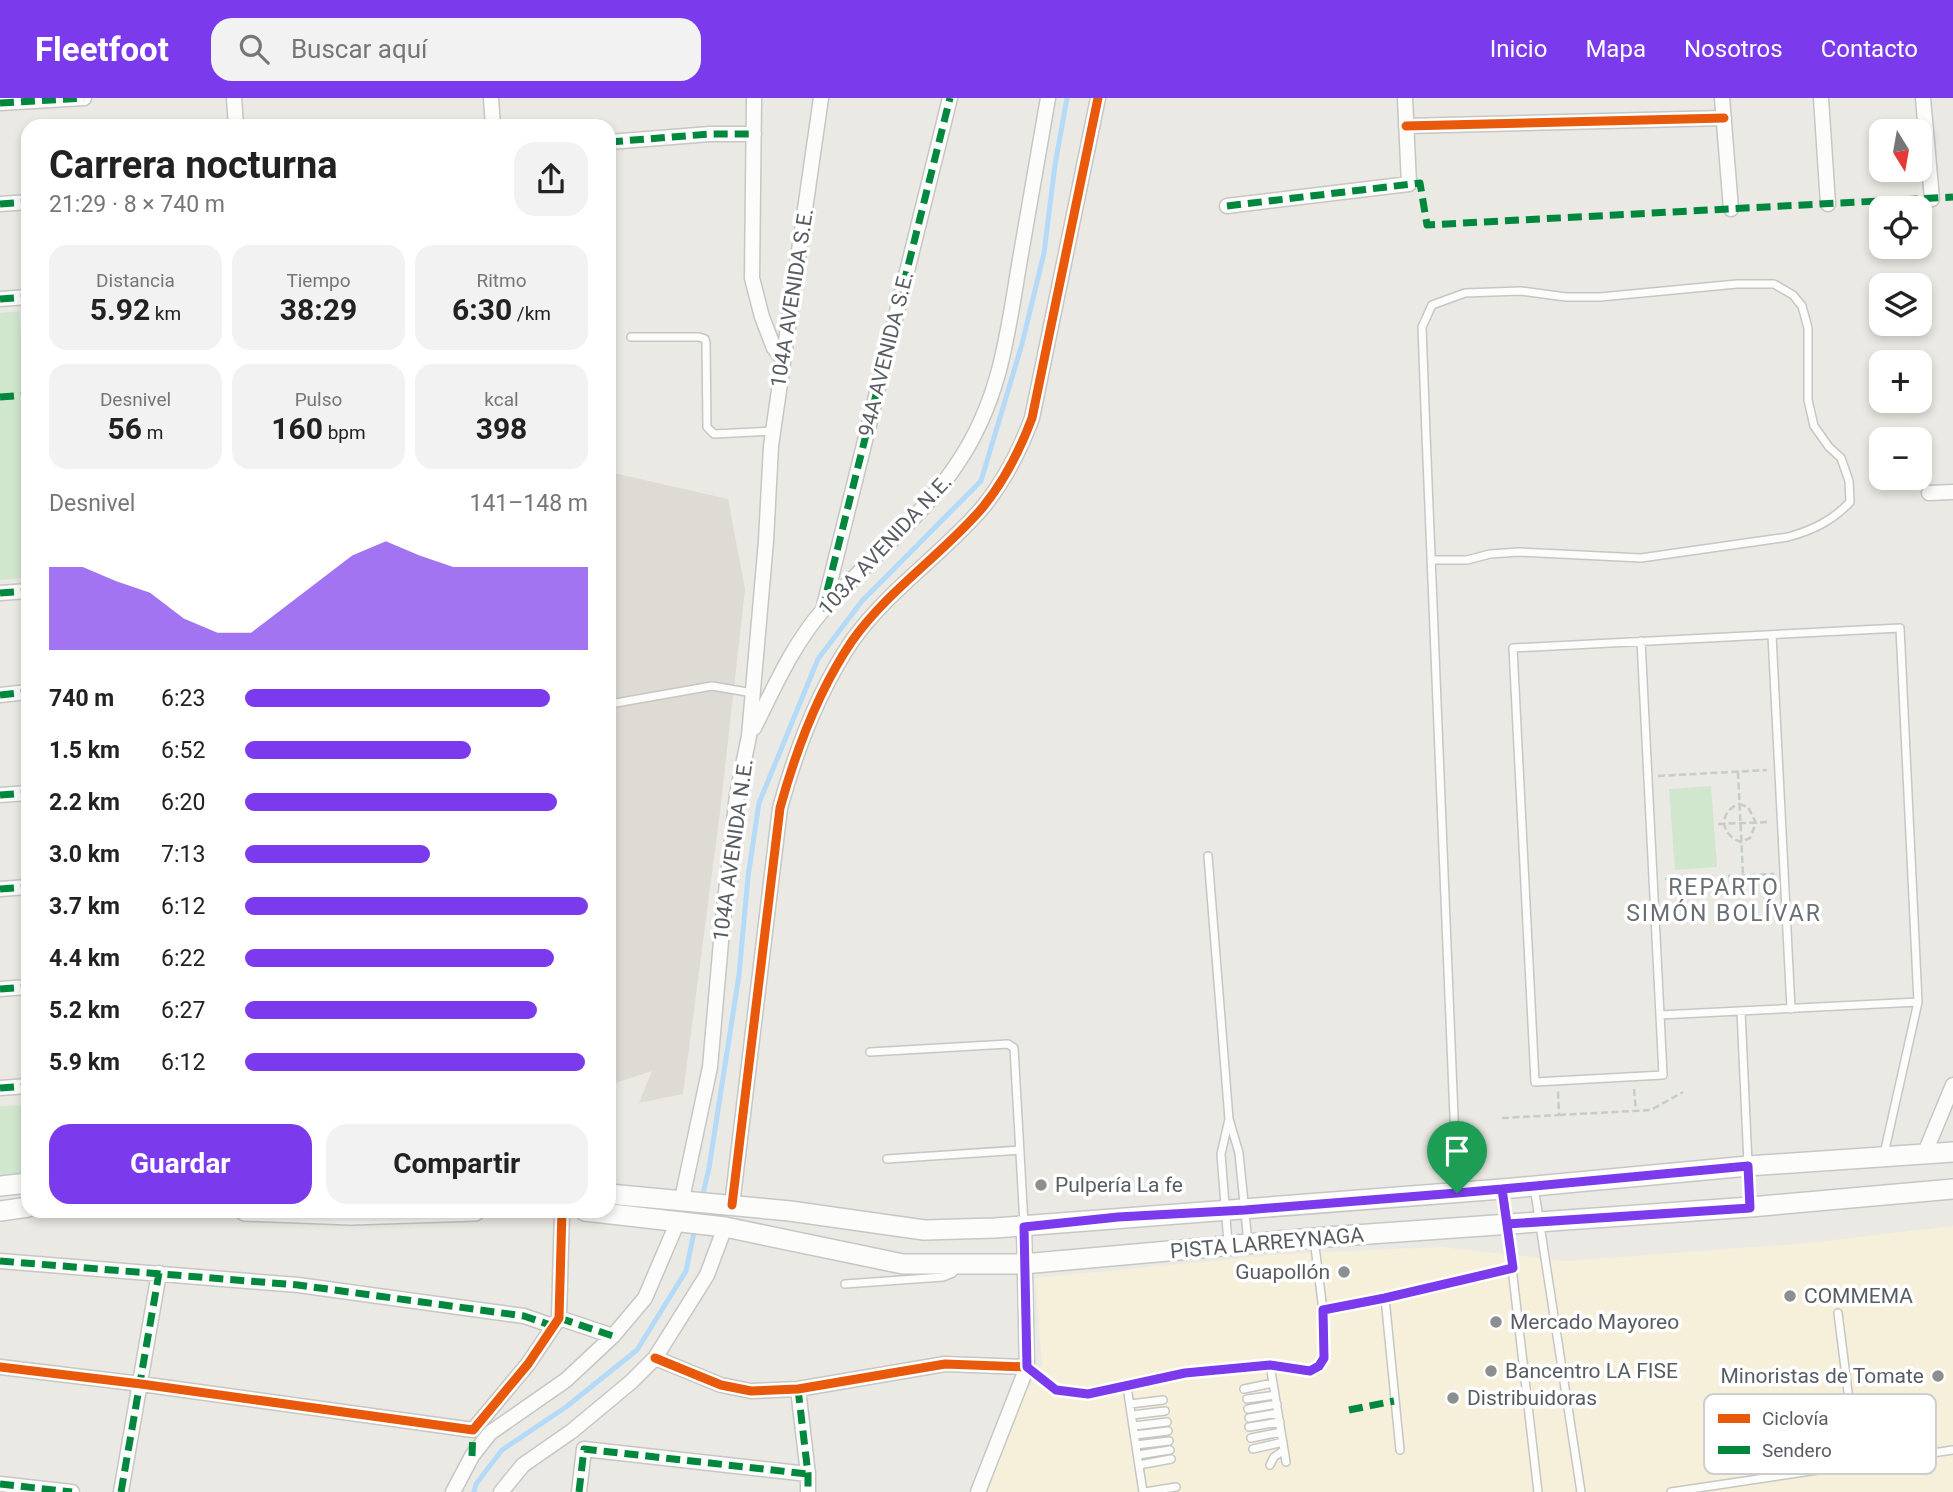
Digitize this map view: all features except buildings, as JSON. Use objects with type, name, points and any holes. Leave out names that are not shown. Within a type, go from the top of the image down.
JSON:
[{"type":"main road","name":"PISTA LARREYNAGA","points":[[616,1194],[684,1199],[924,1230],[1024,1227],[1118,1217],[1457,1193],[1748,1166],[1953,1152]]},
{"type":"main road","points":[[0,1186],[21,1184]]},
{"type":"main road","name":"PISTA LARREYNAGA","points":[[616,1215],[722,1227],[903,1264],[1023,1264],[1313,1238],[1750,1208],[1953,1189]]},
{"type":"main road","points":[[0,1211],[21,1208]]},
{"type":"street","points":[[0,103],[84,98]]},
{"type":"street","points":[[234,98],[236,119]]},
{"type":"street","points":[[491,98],[492,119]]},
{"type":"street","points":[[754,98],[752,278],[762,317],[774,348],[782,358]]},
{"type":"street","name":"104A AVENIDA S.E.","points":[[768,498],[782,358],[804,231],[821,98]]},
{"type":"street","name":"94A AVENIDA S.E.","points":[[822,611],[950,98]]},
{"type":"street","name":"103A AVENIDA N.E.","points":[[749,736],[789,660],[822,611],[937,493],[981,423],[1000,372],[1048,98]]},
{"type":"street","points":[[728,1205],[780,808],[789,774],[814,709],[852,641],[875,613],[982,507],[1010,468],[1024,439],[1032,418],[1098,98]]},
{"type":"street","points":[[1227,206],[1409,184],[1405,98]]},
{"type":"street","points":[[1722,98],[1731,209]]},
{"type":"street","points":[[1821,98],[1829,204]]},
{"type":"street","points":[[1923,98],[1932,196]]},
{"type":"street","points":[[1406,127],[1724,118]]},
{"type":"street","points":[[616,141],[710,134],[754,134]]},
{"type":"street","points":[[0,204],[21,202]]},
{"type":"street","points":[[0,299],[21,298]]},
{"type":"street","points":[[1929,493],[1953,492]]},
{"type":"street","name":"104A AVENIDA N.E.","points":[[684,1199],[710,1067],[737,795],[749,736],[768,498]]},
{"type":"street","points":[[0,593],[21,592]]},
{"type":"street","points":[[0,695],[21,693]]},
{"type":"street","points":[[0,795],[21,794]]},
{"type":"street","points":[[0,889],[21,888]]},
{"type":"street","points":[[0,989],[21,987]]},
{"type":"street","points":[[1924,1155],[1953,1085]]},
{"type":"street","points":[[0,1088],[21,1086]]},
{"type":"street","points":[[472,1456],[473,1430],[528,1364],[556,1322],[562,1218]]},
{"type":"street","points":[[453,1492],[472,1456],[490,1433],[566,1380],[613,1336],[645,1298],[680,1222]]},
{"type":"street","points":[[501,1492],[523,1465],[582,1423],[655,1358],[707,1275],[722,1227]]},
{"type":"street","points":[[978,1492],[1027,1367],[1024,1227]]},
{"type":"street","points":[[0,1261],[298,1285],[524,1316],[613,1336]]},
{"type":"street","points":[[121,1492],[159,1273]]},
{"type":"street","points":[[655,1358],[721,1385],[751,1391],[798,1389],[945,1364],[1027,1367]]},
{"type":"street","points":[[0,1367],[473,1430]]},
{"type":"street","points":[[798,1389],[808,1492]]},
{"type":"street","points":[[579,1492],[584,1449],[808,1474]]},
{"type":"street","points":[[0,1484],[72,1492]]},
{"type":"lane","points":[[1431,560],[1467,560],[1490,554],[1519,552],[1642,558],[1788,537],[1811,530],[1837,516],[1850,502],[1850,481],[1841,458],[1814,426],[1808,400],[1808,328],[1802,306],[1793,295],[1774,284],[1737,284],[1600,297],[1566,297],[1521,292],[1465,293],[1432,305],[1422,327],[1431,560],[1457,1193]]},
{"type":"lane","points":[[631,337],[705,339],[707,427],[710,432],[714,434],[773,430]]},
{"type":"lane","points":[[1642,641],[1663,1075],[1535,1082],[1513,648],[1642,641],[1772,635],[1899,628],[1918,1002],[1884,1158]]},
{"type":"lane","points":[[1772,635],[1791,1009]]},
{"type":"lane","points":[[616,703],[712,686],[753,694]]},
{"type":"lane","points":[[1208,856],[1230,1119],[1239,1153],[1248,1244]]},
{"type":"lane","points":[[1660,1015],[1918,1002]]},
{"type":"lane","points":[[1741,1011],[1750,1208]]},
{"type":"lane","points":[[870,1052],[1011,1045],[1014,1048],[1024,1227]]},
{"type":"lane","points":[[1228,1246],[1221,1154],[1230,1119]]},
{"type":"lane","points":[[887,1159],[1020,1150]]},
{"type":"lane","points":[[1534,1185],[1581,1492]]},
{"type":"lane","points":[[1502,1189],[1538,1492]]},
{"type":"lane","points":[[1027,1367],[1056,1390],[1088,1394],[1185,1373],[1270,1365],[1310,1371],[1319,1366],[1324,1358],[1323,1310],[1313,1238]]},
{"type":"lane","points":[[845,1284],[943,1277],[953,1273],[956,1265]]},
{"type":"lane","points":[[1323,1310],[1513,1268]]},
{"type":"lane","points":[[1385,1298],[1400,1450]]},
{"type":"lane","points":[[1838,1313],[1848,1394]]},
{"type":"lane","points":[[1270,1365],[1286,1462]]},
{"type":"lane","points":[[1244,1389],[1273,1383]]},
{"type":"lane","points":[[1127,1387],[1144,1492],[1176,1487]]},
{"type":"lane","points":[[1247,1399],[1275,1395]]},
{"type":"lane","points":[[1130,1404],[1163,1399]]},
{"type":"lane","points":[[1248,1414],[1278,1408]]},
{"type":"lane","points":[[1132,1415],[1165,1411]]},
{"type":"lane","points":[[1133,1426],[1167,1422]]},
{"type":"lane","points":[[1249,1427],[1280,1422]]},
{"type":"lane","points":[[1135,1435],[1168,1431]]},
{"type":"lane","points":[[1251,1438],[1282,1432]]},
{"type":"lane","points":[[1136,1445],[1169,1441]]},
{"type":"lane","points":[[1253,1448],[1284,1446]]},
{"type":"lane","points":[[1270,1465],[1284,1446]]},
{"type":"lane","points":[[1138,1455],[1170,1450]]},
{"type":"lane","points":[[1139,1465],[1171,1460]]},
{"type":"lane","points":[[1671,1492],[1786,1474]]},
{"type":"path","points":[[1648,776],[1779,770]]},
{"type":"path","points":[[1738,772],[1743,876]]},
{"type":"path","points":[[1739,804],[1748,807],[1756,823],[1750,838],[1741,842],[1732,839],[1726,832],[1725,815],[1730,807],[1739,804]]},
{"type":"path","points":[[1718,824],[1782,821]]},
{"type":"path","points":[[1653,879],[1784,874]]},
{"type":"path","points":[[1633,1077],[1636,1111]]},
{"type":"path","points":[[1557,1081],[1559,1115]]},
{"type":"path","points":[[1502,1118],[1651,1110],[1683,1092]]},
{"type":"shaded area","points":[[616,474],[728,499],[745,589],[720,812],[683,1094],[639,1103],[652,1071],[616,1083]]},
{"type":"shaded area","name":"Mercado Mayoreo","points":[[1953,1226],[1953,1492],[986,1492],[1009,1420],[1042,1365],[1035,1278],[1284,1254],[1441,1247],[1566,1261],[1808,1243]]},
{"type":"green space","points":[[19,311],[21,578],[0,580],[0,313]]},
{"type":"green space","points":[[1711,786],[1717,867],[1675,870],[1669,789]]},
{"type":"green space","points":[[21,1105],[21,1174],[0,1176],[0,1106]]},
{"type":"waterway","points":[[702,1198],[739,975],[748,877],[759,803],[818,659],[862,601],[981,481],[1022,344],[1044,253],[1067,98]]},
{"type":"waterway","points":[[474,1492],[476,1484],[502,1450],[566,1407],[637,1350],[686,1271],[695,1228]]},
{"type":"marked path","points":[[0,103],[84,98]]},
{"type":"marked path","points":[[822,611],[950,98]]},
{"type":"marked path","points":[[616,141],[710,134],[754,134]]},
{"type":"marked path","points":[[1227,206],[1420,183],[1427,225],[1953,197]]},
{"type":"marked path","points":[[0,204],[21,202]]},
{"type":"marked path","points":[[0,299],[21,298]]},
{"type":"marked path","points":[[0,397],[21,396]]},
{"type":"marked path","points":[[0,593],[21,592]]},
{"type":"marked path","points":[[0,695],[21,693]]},
{"type":"marked path","points":[[0,795],[21,794]]},
{"type":"marked path","points":[[0,889],[21,888]]},
{"type":"marked path","points":[[0,989],[21,988]]},
{"type":"marked path","points":[[0,1088],[21,1086]]},
{"type":"marked path","points":[[0,1261],[298,1285],[524,1316],[553,1326]]},
{"type":"marked path","points":[[121,1492],[159,1273]]},
{"type":"marked path","points":[[559,1318],[613,1336]]},
{"type":"marked path","points":[[798,1389],[808,1492]]},
{"type":"marked path","points":[[1349,1410],[1394,1401]]},
{"type":"marked path","points":[[472,1456],[473,1430]]},
{"type":"marked path","points":[[579,1492],[584,1449],[808,1474]]},
{"type":"marked path","points":[[0,1484],[72,1492]]},
{"type":"cycle path","points":[[732,1205],[780,808],[793,764],[818,701],[852,641],[882,605],[951,541],[983,507],[1005,475],[1022,442],[1032,418],[1098,98]]},
{"type":"cycle path","points":[[1406,126],[1724,118]]},
{"type":"cycle path","points":[[0,1367],[473,1430],[528,1364],[559,1318],[562,1218]]},
{"type":"cycle path","points":[[655,1358],[721,1385],[751,1391],[798,1389],[945,1364],[1027,1367]]},
{"type":"place","name":"Pulpería La fe","points":[[1041,1185]]},
{"type":"place","name":"Guapollón","points":[[1344,1272]]},
{"type":"place","name":"COMMEMA","points":[[1790,1296]]},
{"type":"place","name":"Mercado Mayoreo","points":[[1496,1322]]},
{"type":"place","name":"Bancentro LA FISE","points":[[1491,1371]]},
{"type":"place","name":"Minoristas de Tomate","points":[[1938,1376]]},
{"type":"place","name":"Distribuidoras","points":[[1453,1398]]},
{"type":"district","name":"REPARTO SIMÓN BOLÍVAR","points":[[1724,900]]},
{"type":"route","points":[[1457,1193],[1118,1217],[1024,1227],[1027,1367],[1056,1390],[1088,1394],[1185,1373],[1270,1365],[1310,1371],[1319,1366],[1324,1358],[1323,1310],[1513,1268],[1502,1189],[1748,1166],[1750,1208],[1507,1224],[1502,1189],[1457,1193]]}]
